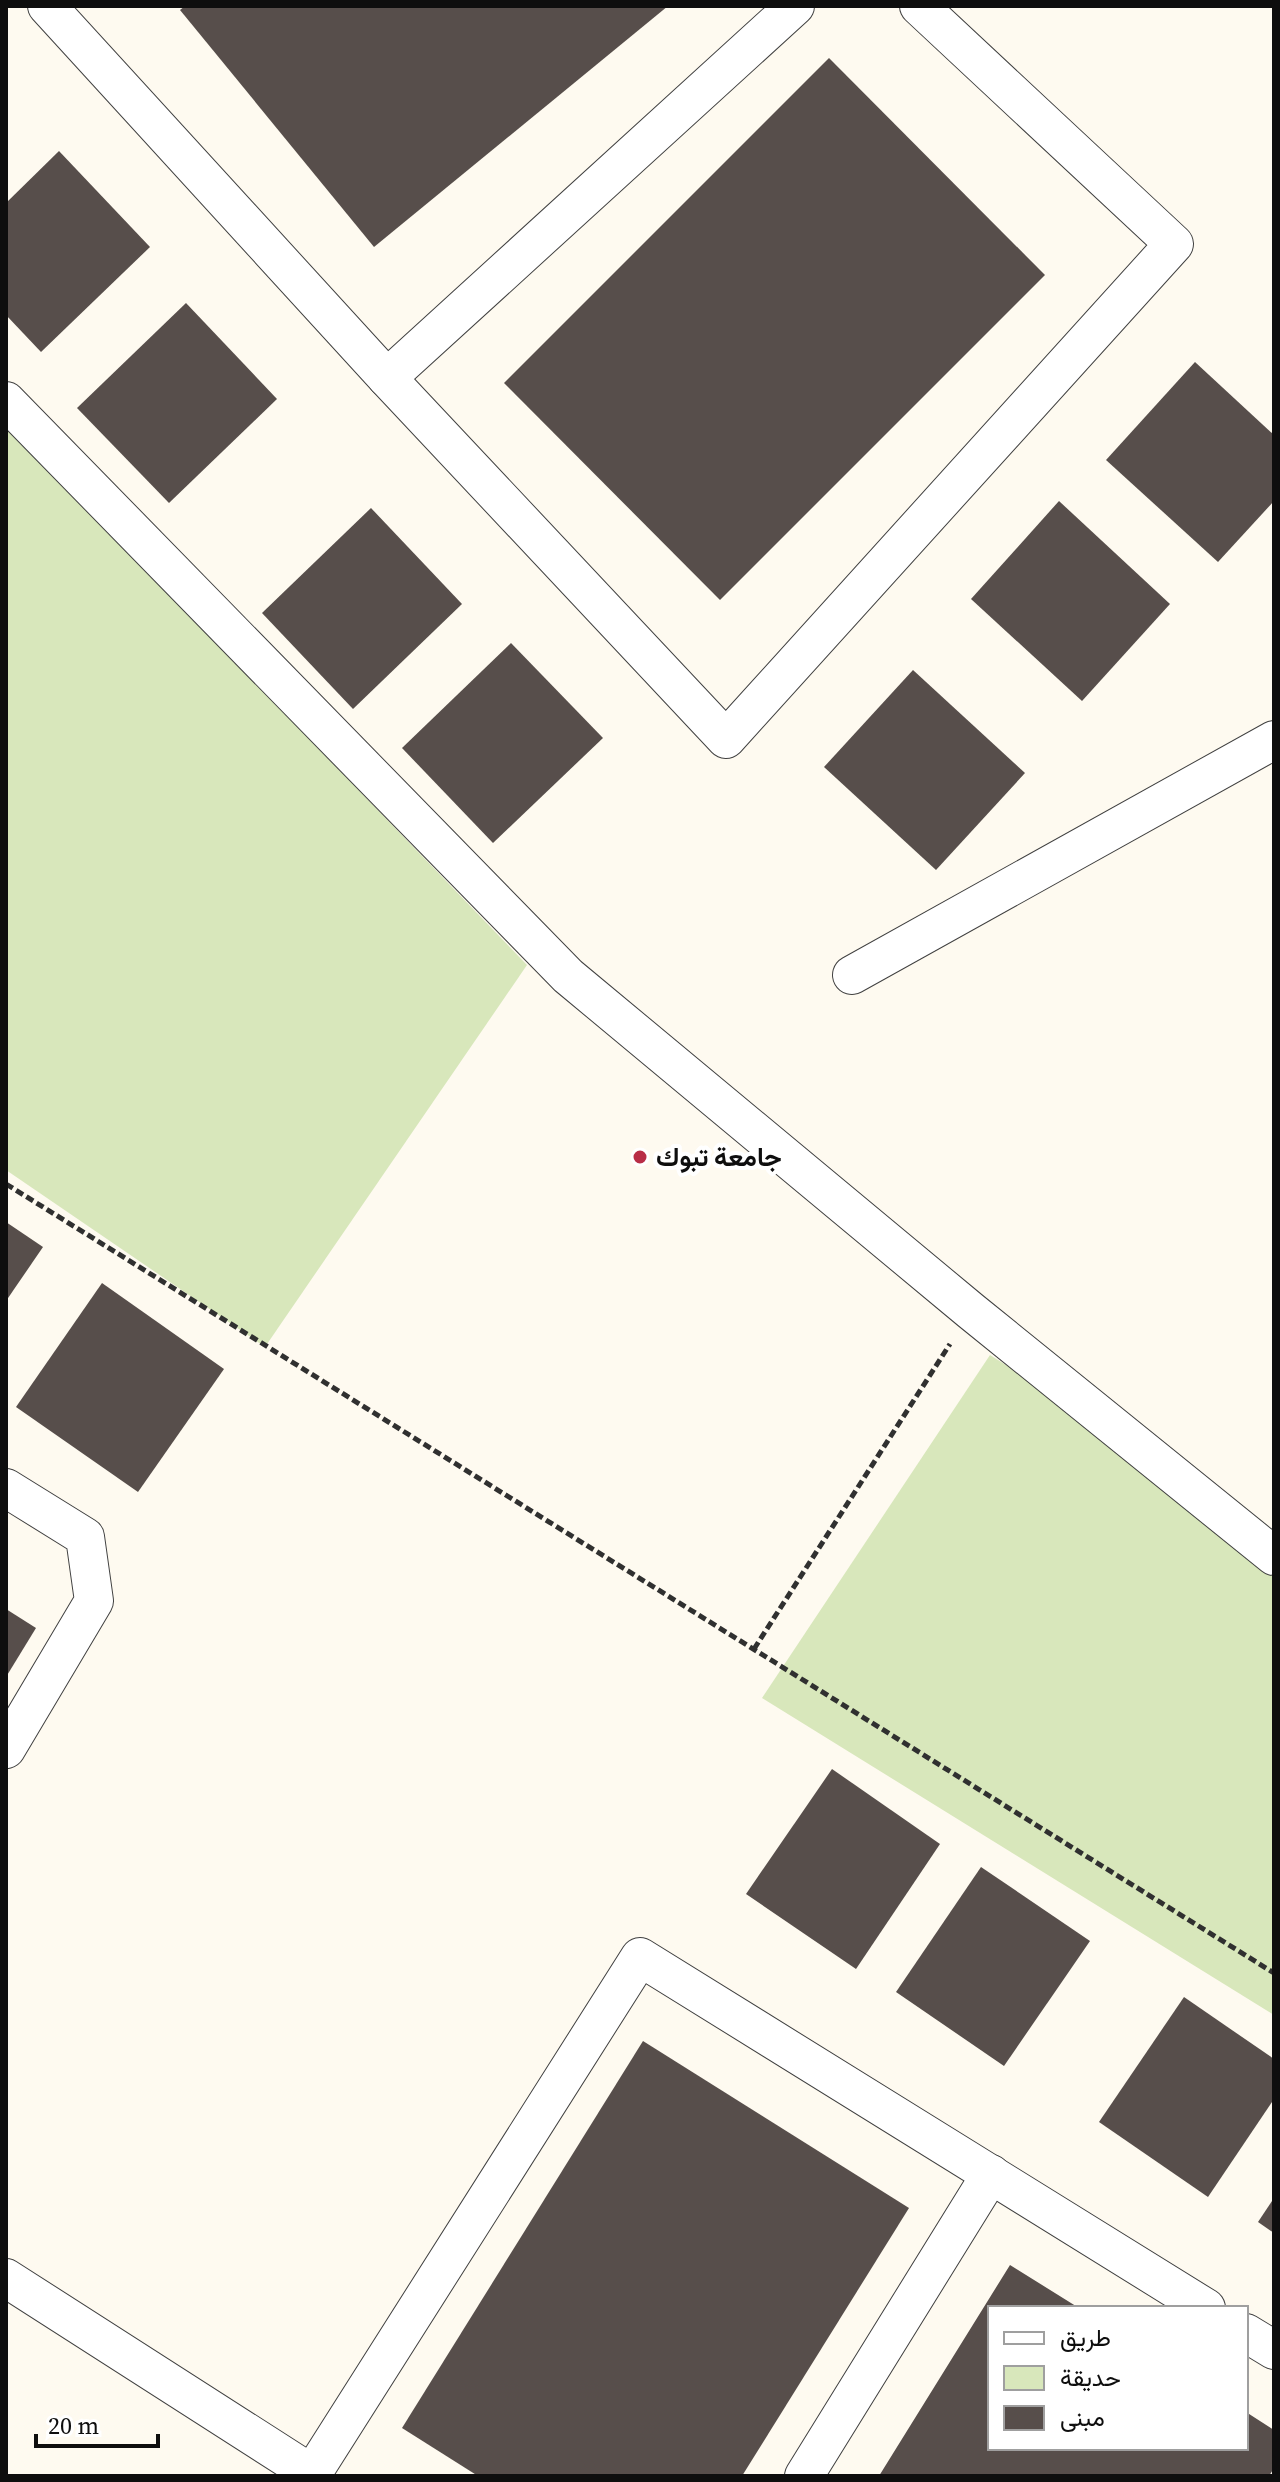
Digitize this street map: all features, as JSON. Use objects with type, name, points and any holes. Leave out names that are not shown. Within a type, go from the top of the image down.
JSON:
[{"type":"street","points":[[387,378],[795,6]]},
{"type":"street","points":[[56,9],[387,378],[726,739],[1174,244],[919,6]]},
{"type":"street","points":[[6,401],[568,976],[971,1311],[1274,1556]]},
{"type":"street","points":[[852,975],[1274,740]]},
{"type":"street","points":[[6,1488],[85,1537],[94,1601],[6,1749]]},
{"type":"street","points":[[6,2278],[313,2475],[640,1957],[1203,2306]]},
{"type":"street","points":[[804,2476],[991,2174]]},
{"type":"street","points":[[1248,2334],[1274,2350]]},
{"type":"path","points":[[6,1184],[1274,1973]]},
{"type":"path","points":[[754,1649],[971,1311]]},
{"type":"green space","points":[[6,424],[527,965],[265,1347],[6,1170]]},
{"type":"green space","points":[[990,1355],[1274,1532],[1274,2015],[762,1698]]},
{"type":"building","points":[[185,6],[668,6],[374,247],[180,10]]},
{"type":"building","points":[[829,58],[1045,275],[720,600],[504,383]]},
{"type":"building","points":[[59,151],[150,247],[41,352],[6,315],[6,203]]},
{"type":"building","points":[[186,303],[277,399],[169,503],[77,408]]},
{"type":"building","points":[[1195,362],[1274,435],[1274,501],[1218,562],[1106,460]]},
{"type":"building","points":[[1059,501],[1170,604],[1082,701],[971,599]]},
{"type":"building","points":[[371,508],[462,604],[353,709],[262,613]]},
{"type":"building","points":[[511,643],[603,738],[493,843],[402,748]]},
{"type":"building","points":[[913,670],[1025,773],[936,870],[824,767]]},
{"type":"building","points":[[6,1222],[43,1247],[6,1301]]},
{"type":"building","points":[[102,1283],[224,1369],[138,1492],[16,1407]]},
{"type":"building","points":[[6,1609],[36,1628],[6,1677]]},
{"type":"building","points":[[832,1769],[940,1844],[856,1969],[746,1894]]},
{"type":"building","points":[[981,1867],[1090,1941],[1004,2066],[896,1992]]},
{"type":"building","points":[[1184,1997],[1274,2059],[1274,2099],[1208,2197],[1099,2122]]},
{"type":"building","points":[[643,2041],[909,2208],[742,2476],[478,2476],[402,2428]]},
{"type":"building","points":[[1274,2198],[1274,2233],[1258,2222]]},
{"type":"building","points":[[1010,2265],[1076,2306],[988,2306],[988,2450],[1248,2450],[1248,2413],[1274,2430],[1274,2468],[1269,2476],[879,2476]]},
{"type":"place","name":"جامعة تبوك","points":[[640,1157]]}]
